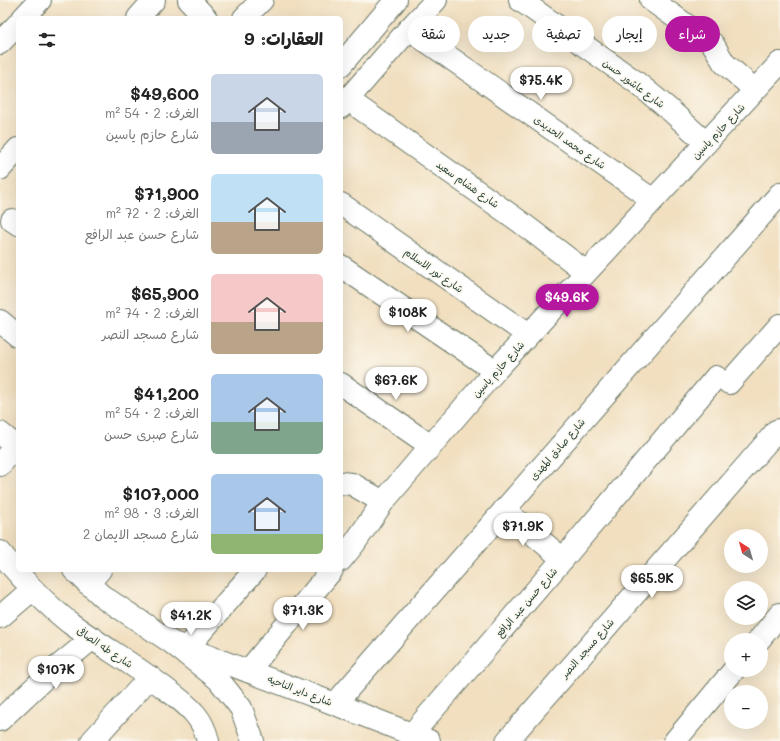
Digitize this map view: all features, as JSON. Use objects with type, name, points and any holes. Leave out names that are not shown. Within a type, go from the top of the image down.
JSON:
[{"type":"street","points":[[25,16],[40,0]]},
{"type":"street","points":[[140,16],[154,0]]},
{"type":"street","points":[[189,0],[204,16]]},
{"type":"street","points":[[246,16],[262,0]]},
{"type":"street","points":[[343,63],[396,0]]},
{"type":"street","points":[[421,16],[436,0]]},
{"type":"street","name":"شارع عاشور حسن","points":[[520,0],[636,82],[671,111],[706,144]]},
{"type":"street","points":[[651,0],[713,44],[724,63],[756,90]]},
{"type":"street","points":[[0,43],[16,26]]},
{"type":"street","points":[[344,103],[408,30]]},
{"type":"street","name":"شارع محمد الحديدى","points":[[442,52],[653,200]]},
{"type":"street","name":"شارع حازم ياسين","points":[[343,558],[383,502],[495,371],[780,64]]},
{"type":"street","name":"شارع هشام سعيد","points":[[344,103],[519,220],[586,272]]},
{"type":"street","points":[[0,169],[16,151]]},
{"type":"street","name":"شارع صادق المهدى","points":[[335,704],[780,194]]},
{"type":"street","name":"شارع نور الاسلام","points":[[343,205],[528,335]]},
{"type":"street","points":[[343,267],[495,371]]},
{"type":"street","points":[[0,321],[16,334]]},
{"type":"street","name":"شارع حسن عبد الرافع","points":[[420,737],[563,559],[723,380],[780,325]]},
{"type":"street","points":[[343,385],[431,446]]},
{"type":"street","name":"شارع مسجد النصر","points":[[506,741],[768,440],[776,431],[780,430]]},
{"type":"street","points":[[0,465],[11,441]]},
{"type":"street","points":[[343,483],[352,484],[383,502]]},
{"type":"street","points":[[504,510],[563,559]]},
{"type":"street","name":"شارع طه الصافى","points":[[0,552],[16,571]]},
{"type":"street","name":"شارع طه الصافى","points":[[17,572],[32,590],[66,619],[150,677],[196,714],[207,734],[208,741]]},
{"type":"street","points":[[179,645],[253,572]]},
{"type":"street","points":[[248,671],[330,572]]},
{"type":"street","points":[[87,575],[102,596],[179,645],[218,679],[241,708],[253,741]]},
{"type":"street","points":[[0,616],[32,590]]},
{"type":"street","points":[[765,633],[780,614]]},
{"type":"street","points":[[0,720],[50,673],[92,638]]},
{"type":"street","name":"شارع داير الناحيه","points":[[179,645],[420,737]]},
{"type":"street","points":[[92,741],[150,677]]},
{"type":"street","points":[[675,741],[728,677]]}]
